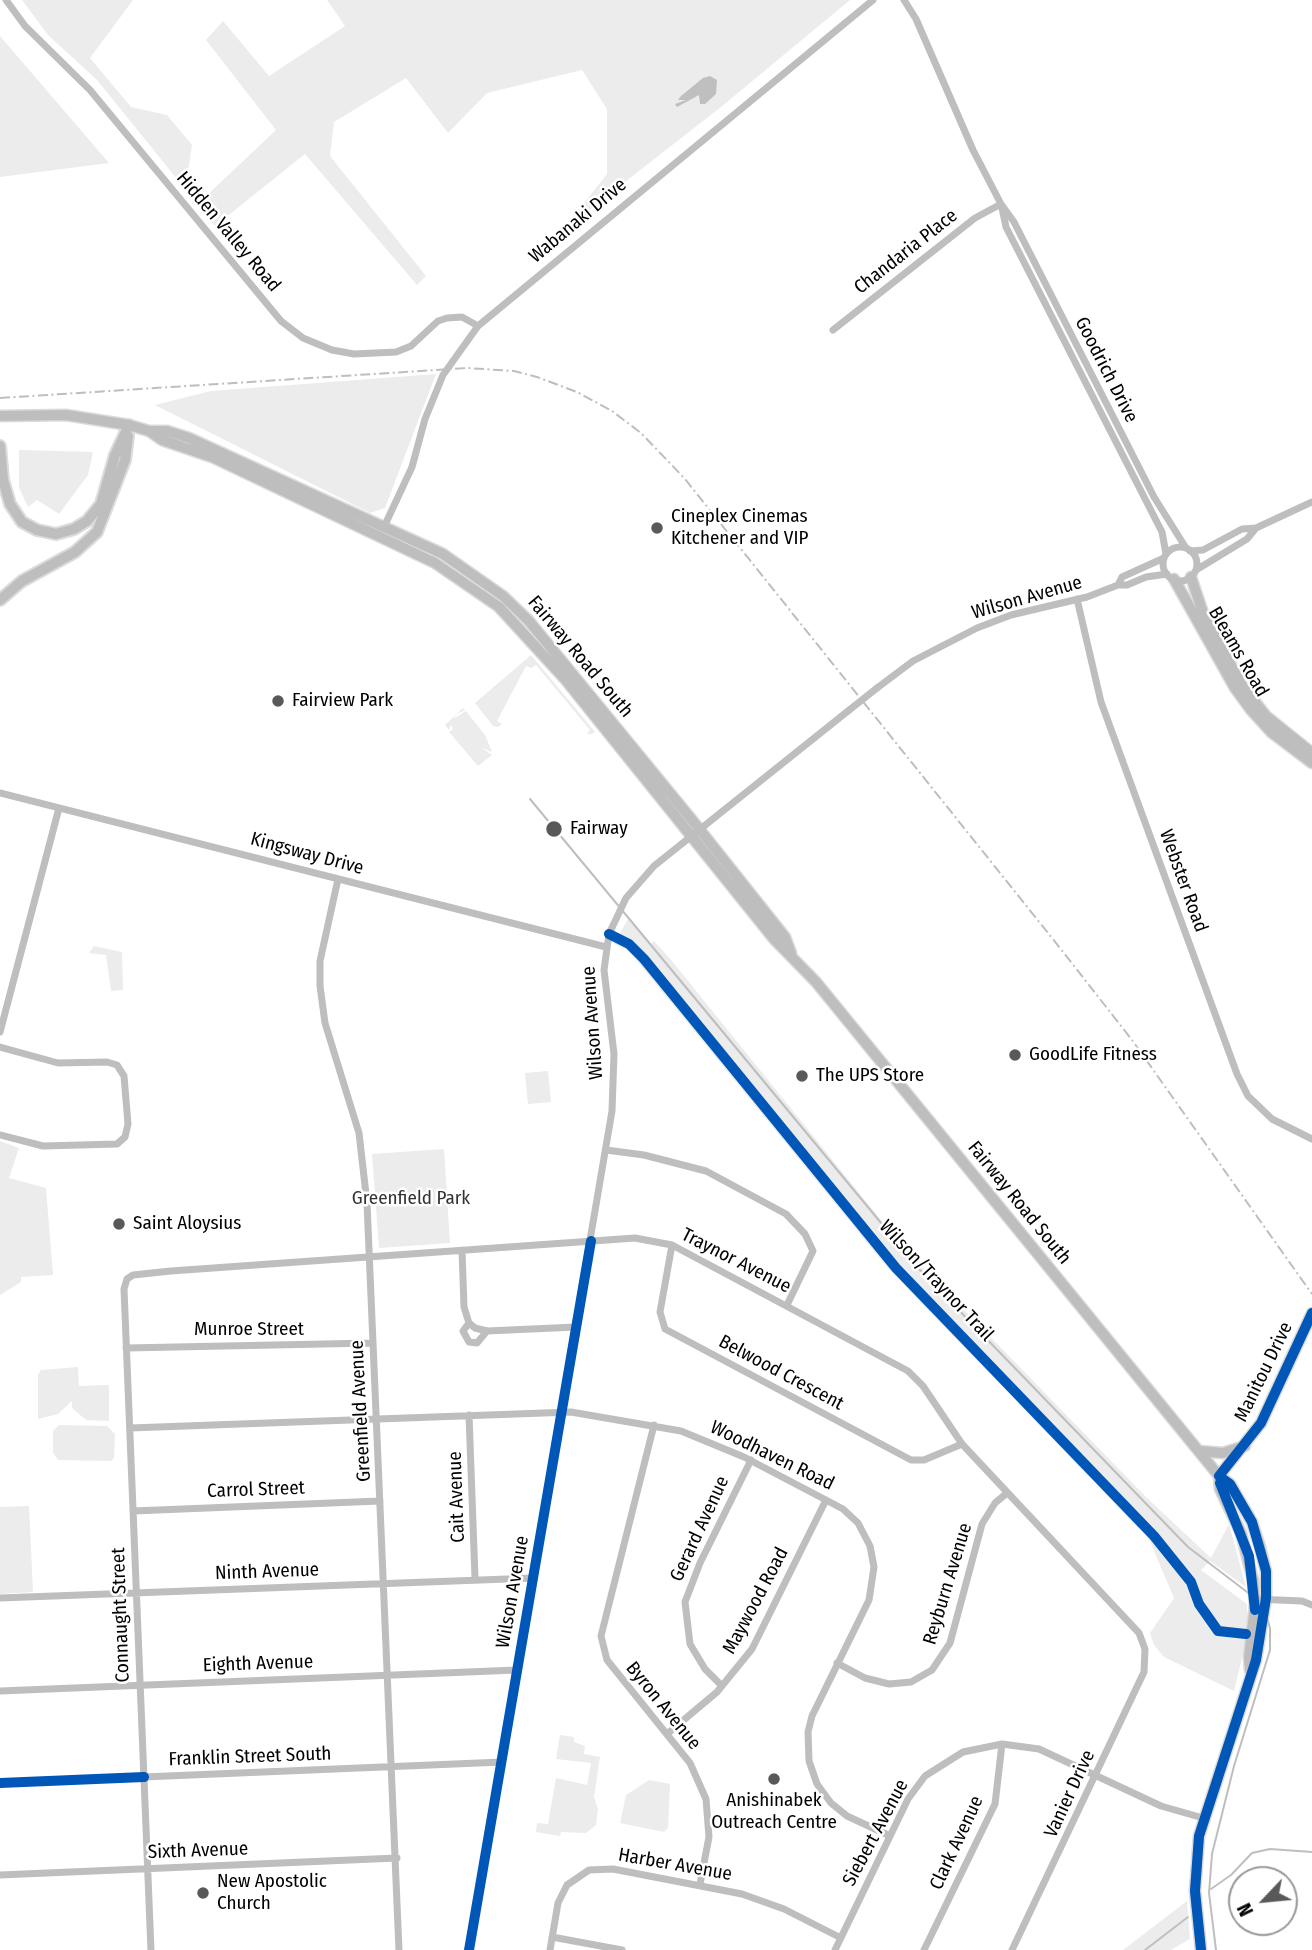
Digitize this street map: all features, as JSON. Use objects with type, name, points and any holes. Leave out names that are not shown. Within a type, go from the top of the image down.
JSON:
[{"type":"highway","points":[[0,448],[3,480],[16,513],[22,522],[37,530],[56,534],[74,529],[87,521],[101,504],[116,454],[129,425]]},
{"type":"highway","points":[[0,600],[22,582],[75,552],[97,532],[125,460],[129,425]]},
{"type":"main road","name":"Fairway Road South","points":[[0,416],[66,415],[129,425],[149,431],[167,431],[189,438],[463,566],[518,609],[695,833]]},
{"type":"main road","name":"Fairway Road South","points":[[149,431],[162,440],[212,457],[435,563],[485,596],[521,628],[785,937],[792,953],[1219,1476],[1230,1484],[1252,1522],[1266,1581],[1259,1646],[1250,1670]]},
{"type":"main road","name":"Bleams Road","points":[[1193,574],[1203,613],[1241,684],[1266,716],[1312,753]]},
{"type":"main road","name":"Bleams Road","points":[[1170,577],[1235,688],[1251,710],[1271,732],[1312,763]]},
{"type":"main road","name":"Manitou Drive","points":[[1219,1476],[1246,1445],[1273,1400],[1312,1313]]},
{"type":"main road","points":[[1199,1451],[1223,1453],[1246,1445]]},
{"type":"main road","points":[[1201,1950],[1195,1872],[1203,1818],[1250,1670],[1255,1599],[1249,1556],[1220,1489],[1219,1476]]},
{"type":"street","name":"Hidden Valley Road","points":[[6,0],[25,26],[90,90],[281,321],[303,338],[332,350],[354,354],[396,352],[411,346],[438,321],[447,318],[462,317],[478,326]]},
{"type":"street","name":"Wabanaki Drive","points":[[384,527],[412,467],[425,419],[443,375],[478,326],[873,0]]},
{"type":"street","name":"Goodrich Drive","points":[[904,0],[916,19],[973,150],[1001,204],[1014,222],[1154,498],[1188,550]]},
{"type":"street","name":"Goodrich Drive","points":[[1001,204],[1006,228],[1162,531],[1165,556]]},
{"type":"street","name":"Chandaria Place","points":[[833,330],[975,218],[1001,204]]},
{"type":"street","points":[[1118,585],[1122,577],[1165,556],[1175,547],[1203,550],[1242,530],[1256,528],[1312,502]]},
{"type":"street","points":[[1193,574],[1247,539],[1256,528]]},
{"type":"street","points":[[1188,550],[1196,560],[1193,574]]},
{"type":"street","points":[[1165,556],[1163,567],[1170,577]]},
{"type":"street","name":"Wilson Avenue","points":[[469,1950],[606,1150],[614,1075],[604,984],[606,947],[618,913],[637,883],[695,833],[913,661],[977,628],[1118,585],[1128,585],[1146,577],[1193,574]]},
{"type":"street","name":"Webster Road","points":[[1077,599],[1101,702],[1237,1074],[1248,1096],[1272,1119],[1312,1139]]},
{"type":"street","name":"Kingsway Drive","points":[[0,793],[606,947]]},
{"type":"street","points":[[0,1032],[59,808]]},
{"type":"street","name":"Greenfield Avenue","points":[[338,879],[320,961],[322,1008],[359,1133],[371,1256],[400,1950]]},
{"type":"street","points":[[0,1047],[58,1063],[107,1062],[117,1065],[124,1076],[128,1124],[125,1137],[117,1144],[43,1146],[0,1135]]},
{"type":"street","points":[[606,1150],[644,1155],[706,1171],[786,1214],[805,1234],[813,1251],[787,1305]]},
{"type":"street","name":"Traynor Avenue","points":[[127,1279],[171,1271],[635,1238],[672,1245],[908,1371],[923,1386],[962,1444],[1130,1621],[1145,1649]]},
{"type":"street","name":"Belwood Crescent","points":[[672,1245],[660,1312],[665,1329],[911,1460],[924,1460],[962,1444]]},
{"type":"street","points":[[462,1250],[464,1307],[469,1323],[487,1331],[576,1327]]},
{"type":"street","name":"Connaught Street","points":[[127,1279],[124,1289],[126,1348],[151,1950]]},
{"type":"street","points":[[469,1323],[463,1331],[469,1342],[477,1343],[487,1331]]},
{"type":"street","name":"Munroe Street","points":[[126,1348],[263,1343],[322,1346],[373,1343]]},
{"type":"street","name":"Woodhaven Road","points":[[130,1429],[562,1412],[654,1425],[712,1441],[843,1509],[858,1523],[870,1546],[874,1567],[869,1600],[812,1716],[807,1748],[812,1773],[831,1803],[847,1816],[890,1836]]},
{"type":"street","name":"Cait Avenue","points":[[469,1415],[475,1578]]},
{"type":"street","name":"Byron Avenue","points":[[654,1425],[601,1636],[607,1660],[690,1763],[706,1799],[709,1838],[701,1884]]},
{"type":"street","name":"Gerard Avenue","points":[[722,1686],[705,1670],[690,1644],[684,1614],[685,1602],[751,1460]]},
{"type":"street","name":"Reyburn Avenue","points":[[837,1663],[865,1678],[889,1685],[911,1682],[932,1670],[950,1643],[982,1524],[995,1503],[1007,1493]]},
{"type":"street","name":"Maywood Road","points":[[667,1734],[722,1686],[752,1649],[826,1500]]},
{"type":"street","name":"Carrol Street","points":[[133,1511],[380,1501]]},
{"type":"street","name":"Ninth Avenue","points":[[0,1598],[384,1584],[475,1578],[534,1578]]},
{"type":"street","points":[[1255,1599],[1302,1601],[1312,1605]]},
{"type":"street","name":"Vanier Drive","points":[[1012,1950],[1144,1672],[1145,1649]]},
{"type":"street","name":"Eighth Avenue","points":[[0,1691],[517,1670]]},
{"type":"street","name":"Siebert Avenue","points":[[835,1950],[917,1785],[935,1769],[963,1752],[1002,1744],[1039,1749],[1161,1805],[1203,1818]]},
{"type":"street","name":"Clark Avenue","points":[[924,1950],[995,1804],[1002,1744]]},
{"type":"street","name":"Franklin Street South","points":[[0,1783],[502,1762]]},
{"type":"street","name":"Sixth Avenue","points":[[0,1875],[397,1858]]},
{"type":"street","name":"Harber Avenue","points":[[550,1950],[558,1903],[568,1885],[589,1870],[613,1868],[742,1894],[784,1909],[841,1937]]},
{"type":"street","points":[[552,1937],[622,1950]]},
{"type":"green space","points":[[22,0],[133,0],[90,58],[131,107],[167,115],[192,145],[187,179],[204,198],[276,130],[206,40],[223,21],[269,76],[345,26],[327,0],[850,0],[721,107],[562,231],[607,174],[607,109],[582,70],[487,93],[448,133],[406,78],[334,122],[330,156],[426,276],[417,285],[305,154],[215,226],[97,80],[48,35]]},
{"type":"green space","points":[[0,36],[109,163],[0,177]]},
{"type":"green space","points":[[436,374],[385,508],[370,513],[155,405],[211,391]]},
{"type":"green space","points":[[19,450],[93,452],[88,475],[59,514],[37,500],[28,507],[19,488]]},
{"type":"green space","points":[[531,655],[595,732],[587,734],[590,730],[536,665],[531,668],[526,666],[497,721],[502,724],[493,726],[475,703]]},
{"type":"green space","points":[[463,708],[465,710],[453,719],[466,711],[485,735],[492,752],[482,748],[492,755],[478,766],[449,732],[453,729],[451,725],[449,730],[445,725]]},
{"type":"green space","points":[[629,917],[651,944],[654,941],[672,961],[901,1245],[1147,1498],[1211,1558],[1229,1524],[1246,1587],[1210,1561],[1201,1570],[1247,1604],[1247,1637],[1234,1691],[1164,1657],[1154,1645],[1150,1633],[1174,1598],[1149,1539],[887,1267],[628,950],[614,944]]},
{"type":"green space","points":[[94,946],[122,952],[123,990],[111,991],[106,955],[89,953]]},
{"type":"green space","points":[[548,1071],[551,1102],[528,1104],[525,1073]]},
{"type":"green space","points":[[0,1141],[19,1148],[9,1178],[46,1188],[53,1275],[21,1277],[21,1282],[0,1295]]},
{"type":"green space","name":"Greenfield Park","points":[[444,1149],[450,1243],[379,1248],[372,1154]]},
{"type":"green space","points":[[78,1367],[79,1386],[109,1385],[109,1421],[86,1420],[72,1408],[72,1401],[58,1414],[38,1419],[38,1375],[41,1370]]},
{"type":"green space","points":[[59,1425],[107,1426],[115,1434],[114,1458],[111,1461],[58,1460],[53,1453],[53,1431]]},
{"type":"green space","points":[[29,1506],[33,1592],[0,1594],[0,1507]]},
{"type":"green space","points":[[560,1735],[574,1737],[574,1742],[585,1746],[584,1754],[600,1757],[594,1797],[598,1809],[596,1825],[586,1833],[561,1832],[560,1836],[536,1832],[537,1823],[548,1824],[556,1778],[587,1785],[591,1763],[556,1759]]},
{"type":"green space","points":[[649,1780],[670,1784],[668,1828],[664,1832],[620,1823],[626,1795]]},
{"type":"green space","points":[[1187,1901],[1190,1939],[1171,1950],[1123,1950]]},
{"type":"shaded area","points":[[710,76],[717,80],[716,94],[705,104],[700,104],[699,95],[677,107],[675,104],[686,100],[678,100],[681,96],[703,78]]},
{"type":"waterway","points":[[1211,1889],[1231,1875],[1252,1853],[1270,1849],[1312,1852]]},
{"type":"waterway","points":[[1145,1950],[1188,1917]]},
{"type":"tram line","points":[[530,799],[920,1270],[1188,1547],[1251,1595],[1265,1611],[1270,1628],[1270,1650],[1234,1766],[1212,1854],[1209,1893],[1216,1950]]},
{"type":"railway","points":[[0,398],[467,368],[514,371],[537,377],[577,392],[612,411],[641,433],[685,479],[1060,948],[1132,1040],[1312,1294]]},
{"type":"cycle path","name":"Wilson/Traynor Trail","points":[[609,934],[629,944],[644,959],[896,1268],[1154,1536],[1191,1582],[1199,1604],[1218,1631],[1246,1634]]},
{"type":"cycle path","points":[[469,1950],[591,1241]]},
{"type":"cycle path","points":[[1219,1476],[1261,1423],[1312,1313]]},
{"type":"cycle path","points":[[1201,1950],[1195,1891],[1199,1836],[1256,1660],[1266,1598],[1266,1571],[1252,1522],[1230,1484],[1219,1476]]},
{"type":"cycle path","points":[[1220,1483],[1249,1556],[1255,1610]]},
{"type":"cycle path","points":[[0,1783],[144,1777]]},
{"type":"place","name":"Cineplex Cinemas Kitchener and VIP","points":[[657,528]]},
{"type":"place","name":"Fairview Park","points":[[278,701]]},
{"type":"place","name":"Fairway","points":[[554,829]]},
{"type":"place","name":"GoodLife Fitness","points":[[1015,1055]]},
{"type":"place","name":"The UPS Store","points":[[802,1076]]},
{"type":"place","name":"Saint Aloysius","points":[[119,1224]]},
{"type":"place","name":"Anishinabek Outreach Centre","points":[[774,1779]]},
{"type":"place","name":"New Apostolic Church","points":[[203,1893]]}]
